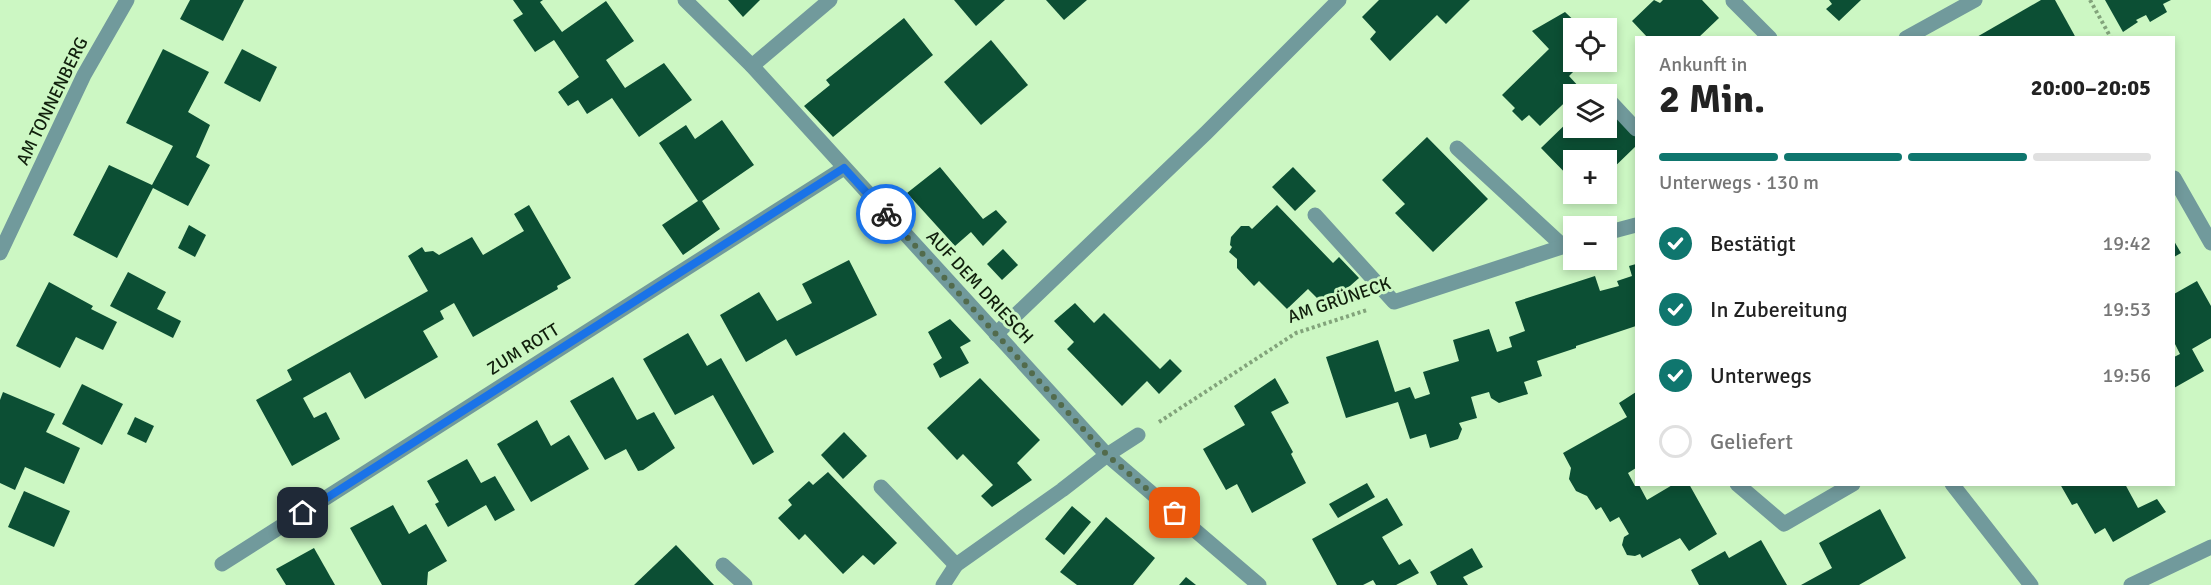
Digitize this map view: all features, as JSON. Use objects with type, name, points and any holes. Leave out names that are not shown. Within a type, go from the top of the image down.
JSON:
[{"type":"street","name":"AM TONNENBERG","points":[[0,253],[84,75],[127,0]]},
{"type":"street","name":"AUF DEM DRIESCH","points":[[686,0],[752,66],[1107,455],[1259,585]]},
{"type":"street","points":[[752,66],[830,0]]},
{"type":"street","points":[[996,334],[1339,0]]},
{"type":"street","points":[[1909,36],[1953,5],[1975,0]]},
{"type":"street","points":[[1733,1],[1768,36]]},
{"type":"street","points":[[1617,109],[1635,128]]},
{"type":"street","points":[[1457,148],[1563,240]]},
{"type":"street","name":"ZUM ROTT","points":[[222,564],[844,168]]},
{"type":"street","points":[[2175,180],[2211,243]]},
{"type":"street","points":[[1315,215],[1394,302]]},
{"type":"street","points":[[1617,230],[1635,225]]},
{"type":"street","name":"AM GRÜNECK","points":[[1394,302],[1563,246]]},
{"type":"street","points":[[943,585],[957,566],[1107,455],[1138,435]]},
{"type":"street","points":[[1739,486],[1784,524],[1850,486]]},
{"type":"street","points":[[1954,486],[2031,585]]},
{"type":"street","points":[[880,487],[957,566]]},
{"type":"street","points":[[2131,585],[2211,547]]},
{"type":"street","points":[[723,565],[745,585]]},
{"type":"path","points":[[2090,0],[2110,36]]},
{"type":"path","name":"AM GRÜNECK","points":[[1138,435],[1296,333],[1394,302]]},
{"type":"building","points":[[190,0],[244,0],[223,41],[180,19]]},
{"type":"building","points":[[513,0],[543,0],[540,2],[562,32],[606,1],[634,41],[606,60],[625,88],[664,63],[692,100],[639,137],[612,98],[587,114],[578,100],[568,106],[558,92],[579,77],[554,40],[535,52],[513,20],[523,14]]},
{"type":"building","points":[[728,0],[760,0],[743,17]]},
{"type":"building","points":[[954,0],[1005,0],[976,26]]},
{"type":"building","points":[[1046,0],[1087,0],[1064,20]]},
{"type":"building","points":[[1379,0],[1470,0],[1446,24],[1437,15],[1390,61],[1370,39],[1376,32],[1362,17]]},
{"type":"building","points":[[1654,0],[1660,3],[1663,0],[1702,0],[1719,18],[1700,36],[1646,36],[1632,21]]},
{"type":"building","points":[[1829,0],[1861,0],[1839,21],[1826,9],[1832,4]]},
{"type":"building","points":[[2041,0],[2055,0],[2075,36],[1978,36]]},
{"type":"building","points":[[2105,0],[2171,0],[2163,4],[2167,12],[2150,22],[2146,15],[2136,20],[2138,22],[2123,32]]},
{"type":"building","points":[[1565,12],[1571,18],[1563,18],[1563,72],[1573,72],[1569,76],[1576,84],[1563,84],[1563,104],[1540,126],[1529,115],[1522,121],[1512,111],[1515,108],[1502,95],[1549,49],[1532,31]]},
{"type":"building","points":[[904,18],[933,55],[833,137],[804,106],[830,85],[826,80]]},
{"type":"building","points":[[991,40],[1028,85],[981,125],[944,82]]},
{"type":"building","points":[[163,49],[209,72],[188,112],[210,125],[196,157],[210,165],[188,206],[153,188],[117,258],[73,235],[109,165],[152,185],[173,146],[126,123]]},
{"type":"building","points":[[242,49],[277,67],[260,102],[224,83]]},
{"type":"building","points":[[1617,117],[1635,136],[1635,147],[1617,164],[1617,150],[1563,150],[1563,171],[1541,148],[1563,127],[1563,138],[1617,138]]},
{"type":"building","points":[[722,120],[754,165],[702,201],[720,229],[683,255],[662,225],[698,201],[659,143],[686,125],[695,139]]},
{"type":"building","points":[[1427,137],[1488,199],[1433,252],[1395,213],[1405,204],[1382,180]]},
{"type":"building","points":[[940,167],[983,219],[996,210],[1007,222],[983,246],[971,232],[955,246],[907,193]]},
{"type":"building","points":[[1293,167],[1316,191],[1295,211],[1272,187]]},
{"type":"building","points":[[529,205],[571,278],[557,286],[558,289],[473,337],[454,303],[440,311],[444,319],[423,331],[438,357],[365,399],[350,372],[303,398],[314,418],[326,412],[340,439],[292,466],[256,400],[292,380],[287,370],[428,291],[408,256],[422,247],[425,252],[433,251],[439,255],[472,237],[483,255],[524,231],[514,214]]},
{"type":"building","points":[[1277,205],[1333,263],[1339,257],[1359,278],[1342,293],[1318,299],[1308,289],[1287,309],[1259,281],[1254,286],[1237,268],[1237,259],[1229,252],[1232,247],[1231,237],[1241,226],[1249,226],[1252,229]]},
{"type":"building","points":[[189,225],[206,235],[195,257],[178,248]]},
{"type":"building","points":[[2175,243],[2181,253],[2175,256]]},
{"type":"building","points":[[1003,249],[1018,265],[1002,280],[987,264]]},
{"type":"building","points":[[849,260],[877,315],[796,356],[786,339],[746,362],[720,315],[759,292],[777,321],[812,303],[802,284]]},
{"type":"building","points":[[1635,264],[1635,326],[1537,361],[1542,376],[1524,382],[1528,394],[1499,403],[1491,398],[1489,392],[1471,397],[1477,418],[1459,423],[1462,429],[1458,439],[1430,448],[1426,434],[1410,439],[1398,402],[1346,418],[1326,357],[1378,340],[1395,392],[1410,387],[1415,399],[1430,394],[1423,372],[1459,361],[1453,340],[1489,329],[1497,352],[1512,347],[1509,337],[1525,331],[1515,302],[1595,276],[1600,291],[1619,286],[1617,281],[1632,276],[1629,266]]},
{"type":"building","points":[[128,272],[166,292],[157,309],[181,321],[173,338],[110,306]]},
{"type":"building","points":[[2197,281],[2211,306],[2211,338],[2192,349],[2204,371],[2175,387],[2175,356],[2180,354],[2175,344],[2175,293]]},
{"type":"building","points":[[49,282],[93,306],[91,309],[117,322],[103,350],[76,337],[60,368],[16,346]]},
{"type":"building","points":[[1075,303],[1094,323],[1104,313],[1160,369],[1170,359],[1182,371],[1159,394],[1147,381],[1122,406],[1067,349],[1074,342],[1054,321]]},
{"type":"building","points":[[950,319],[971,341],[960,347],[969,363],[940,378],[933,364],[942,358],[928,332]]},
{"type":"building","points":[[688,333],[707,366],[721,358],[774,452],[753,465],[713,395],[675,415],[643,359]]},
{"type":"building","points":[[613,377],[637,420],[654,412],[675,448],[643,470],[638,471],[626,449],[605,460],[570,401]]},
{"type":"building","points":[[980,378],[1040,440],[1017,463],[1032,480],[992,507],[981,496],[993,485],[963,454],[957,460],[927,428]]},
{"type":"building","points":[[1275,378],[1289,403],[1271,412],[1293,452],[1291,454],[1306,483],[1252,513],[1237,484],[1226,490],[1203,449],[1245,425],[1234,406]]},
{"type":"building","points":[[82,384],[123,404],[102,445],[62,424]]},
{"type":"building","points":[[3,392],[55,414],[46,432],[80,448],[64,484],[25,467],[15,490],[0,483],[0,400]]},
{"type":"building","points":[[1635,393],[1635,469],[1628,473],[1635,486],[1640,486],[1647,500],[1671,486],[1690,486],[1717,534],[1689,551],[1680,538],[1642,558],[1640,554],[1627,555],[1622,545],[1624,537],[1629,534],[1619,517],[1610,522],[1601,507],[1596,510],[1587,496],[1576,491],[1569,479],[1571,468],[1563,453],[1627,417],[1619,403]]},
{"type":"building","points":[[135,417],[154,426],[146,443],[127,434]]},
{"type":"building","points":[[537,420],[551,446],[569,435],[589,469],[531,502],[497,444]]},
{"type":"building","points":[[844,432],[867,456],[843,479],[821,455]]},
{"type":"building","points":[[467,459],[481,483],[495,476],[515,510],[495,521],[486,505],[448,527],[435,504],[439,502],[427,481]]},
{"type":"building","points":[[828,472],[897,543],[874,565],[863,555],[843,574],[805,534],[799,540],[778,518],[792,505],[788,500],[809,481],[813,485]]},
{"type":"building","points":[[1367,483],[1375,497],[1338,518],[1329,504]]},
{"type":"building","points":[[2061,486],[2126,486],[2138,508],[2157,499],[2166,512],[2113,542],[2105,528],[2095,534],[2077,503],[2072,505]]},
{"type":"building","points":[[24,491],[70,511],[54,547],[8,527]]},
{"type":"building","points":[[1387,498],[1403,525],[1382,537],[1399,565],[1410,559],[1419,573],[1396,585],[1376,585],[1373,580],[1363,585],[1337,585],[1312,539]]},
{"type":"building","points":[[393,505],[409,534],[426,524],[447,561],[428,572],[427,585],[382,585],[350,528]]},
{"type":"building","points":[[1072,506],[1091,522],[1064,555],[1045,539]]},
{"type":"building","points":[[1880,509],[1906,558],[1859,585],[1801,585],[1832,568],[1819,543]]},
{"type":"building","points":[[1106,517],[1155,558],[1133,585],[1077,585],[1060,572]]},
{"type":"building","points":[[1761,540],[1787,585],[1699,585],[1691,570],[1725,551],[1729,558]]},
{"type":"building","points":[[676,545],[714,585],[634,585]]},
{"type":"building","points":[[314,548],[335,585],[286,585],[276,569]]},
{"type":"building","points":[[1472,548],[1483,567],[1463,577],[1468,585],[1437,585],[1430,572]]},
{"type":"building","points":[[1186,577],[1196,585],[1179,585]]},
{"type":"way so far","points":[[886,214],[1107,455],[1175,513]]},
{"type":"route","points":[[303,513],[844,168],[886,214]]}]
